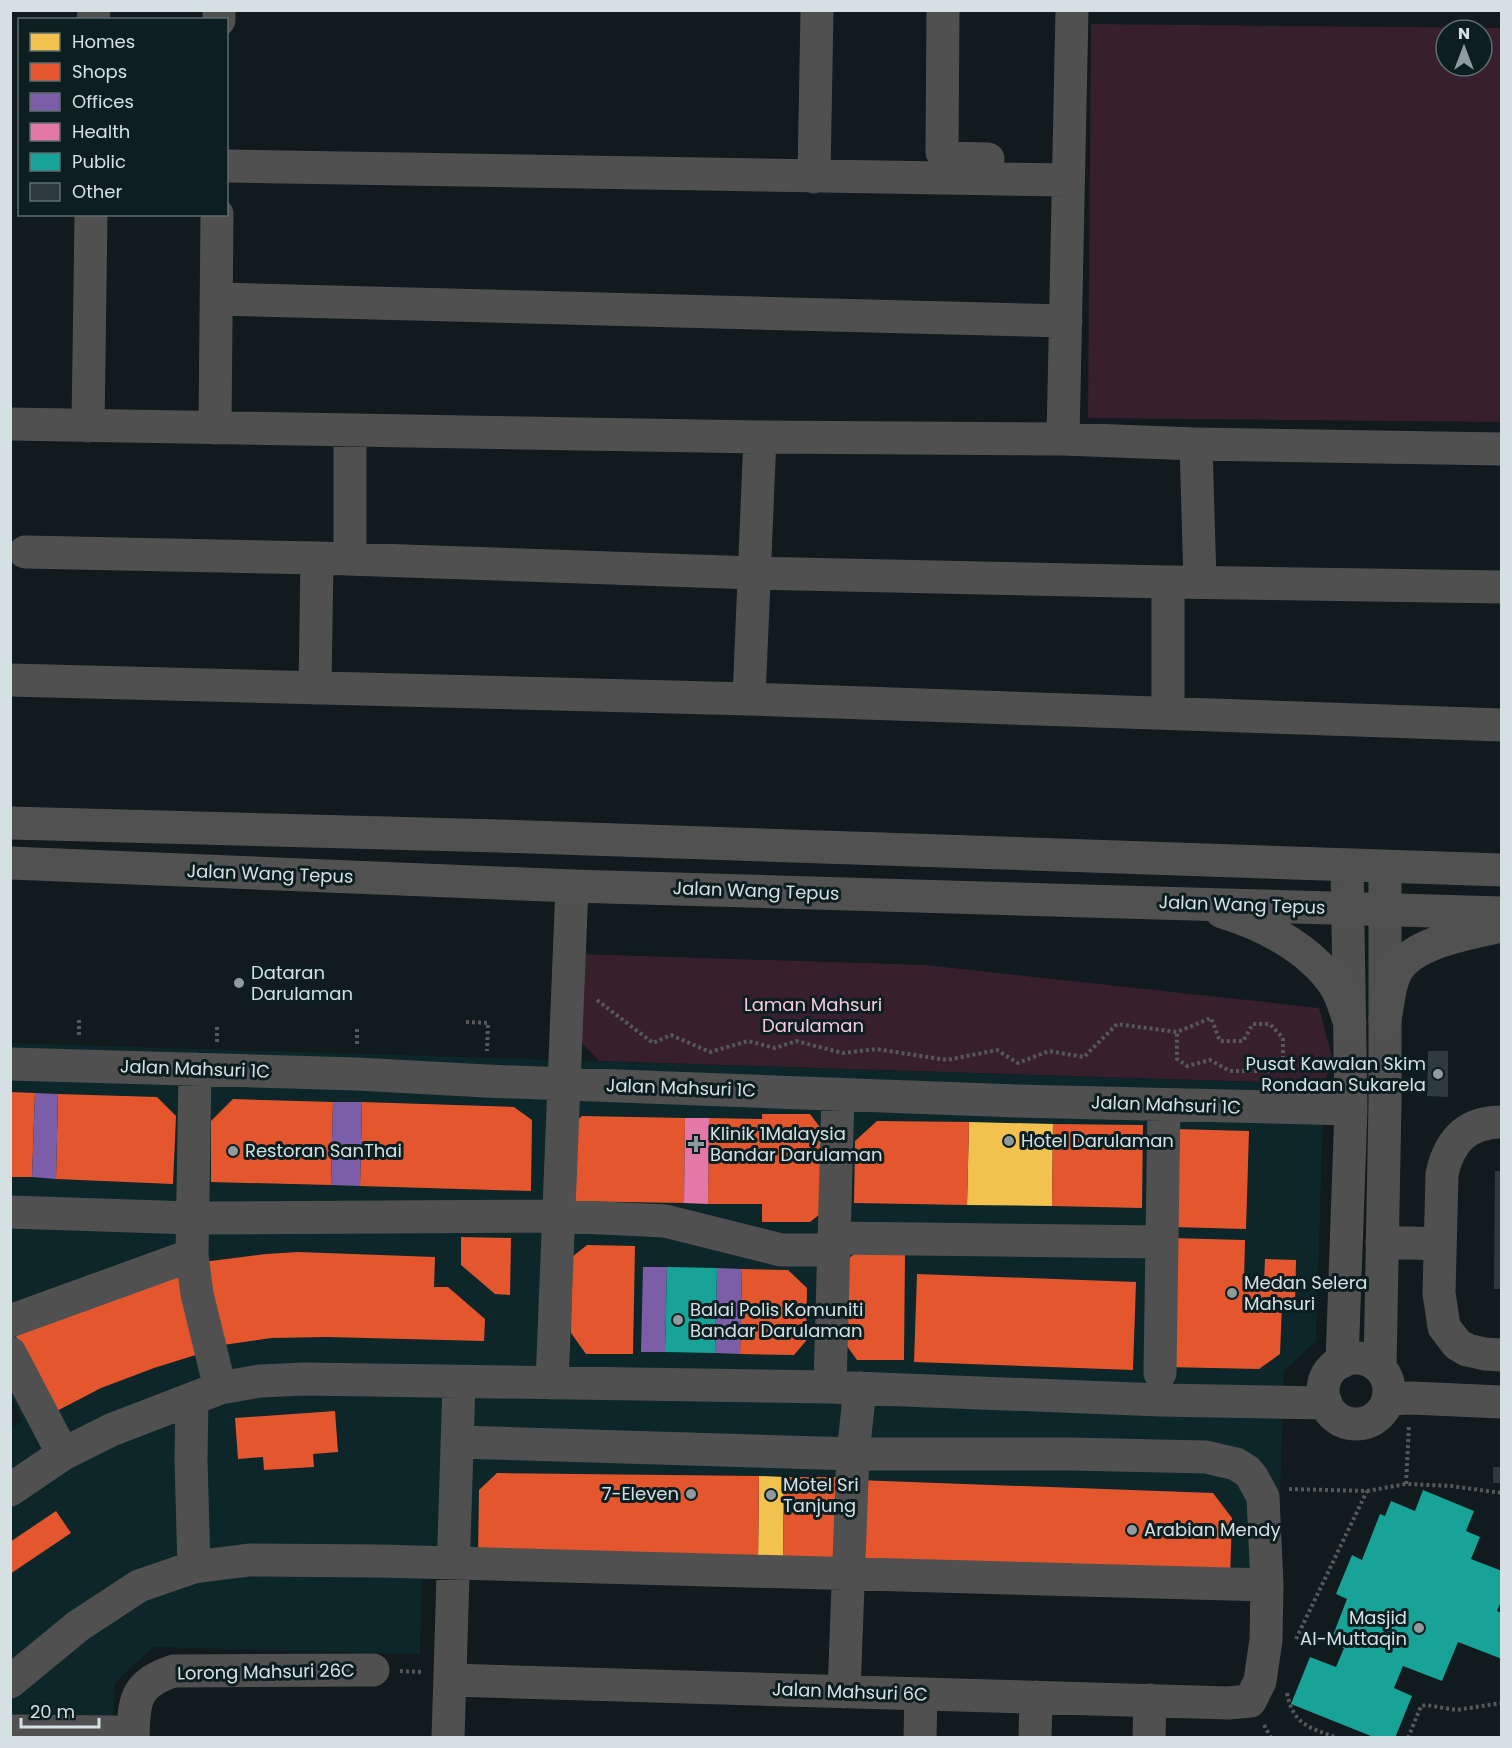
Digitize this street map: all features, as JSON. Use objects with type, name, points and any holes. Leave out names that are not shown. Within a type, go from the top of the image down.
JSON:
[{"type":"main road","points":[[10,823],[499,836],[1502,870]]},
{"type":"main road","name":"Jalan Wang Tepus","points":[[10,863],[572,886],[1502,913]]},
{"type":"main road","points":[[1192,903],[1247,919],[1293,945],[1317,965],[1335,985],[1350,1023]]},
{"type":"main road","points":[[1385,1019],[1395,974],[1403,962],[1425,946],[1502,926]]},
{"type":"street","points":[[814,177],[817,10]]},
{"type":"street","points":[[943,10],[942,152],[946,158],[1068,170]]},
{"type":"street","points":[[1063,439],[1072,10]]},
{"type":"street","points":[[228,166],[814,177],[1068,170]]},
{"type":"street","points":[[88,426],[91,216]]},
{"type":"street","points":[[215,428],[217,216]]},
{"type":"street","points":[[216,299],[1066,321]]},
{"type":"street","points":[[10,424],[760,437],[1063,439],[1196,444],[1502,449]]},
{"type":"street","points":[[350,430],[350,559]]},
{"type":"street","points":[[749,699],[760,437]]},
{"type":"street","points":[[1168,713],[1184,582],[1196,444]]},
{"type":"street","points":[[25,552],[317,558],[755,573],[1502,587]]},
{"type":"street","points":[[315,688],[317,558]]},
{"type":"street","points":[[10,680],[749,699],[1502,725]]},
{"type":"street","points":[[1342,1362],[1351,1109],[1347,866]]},
{"type":"street","points":[[1380,1368],[1385,1102],[1385,867]]},
{"type":"street","points":[[552,1383],[572,886]]},
{"type":"street","name":"Jalan Mahsuri 1C","points":[[10,1064],[357,1074],[486,1081],[1164,1105],[1351,1109]]},
{"type":"street","points":[[194,1567],[191,1460],[206,1394],[192,1255],[195,1069]]},
{"type":"street","points":[[838,1094],[834,1244],[845,1388],[853,1454],[844,1692]]},
{"type":"street","points":[[1160,1373],[1164,1105]]},
{"type":"street","points":[[1502,1122],[1478,1125],[1464,1133],[1453,1144],[1446,1158],[1442,1174],[1439,1293],[1444,1327],[1457,1344],[1467,1350],[1502,1355]]},
{"type":"street","points":[[10,1212],[192,1218],[559,1216],[664,1221],[781,1250],[834,1244],[1162,1242]]},
{"type":"street","points":[[1382,1242],[1440,1244]]},
{"type":"street","points":[[10,1321],[192,1255]]},
{"type":"street","points":[[10,1353],[63,1454]]},
{"type":"street","points":[[1400,1398],[1380,1368],[1368,1360],[1355,1359],[1342,1362],[1334,1367],[1324,1384],[1323,1394],[1332,1413],[1341,1420],[1353,1424],[1365,1423],[1375,1418],[1400,1398],[1502,1402]]},
{"type":"street","points":[[10,1490],[63,1454],[111,1430],[206,1394],[260,1381],[305,1379],[845,1388],[1160,1400],[1326,1403]]},
{"type":"street","points":[[448,1737],[459,1382]]},
{"type":"street","points":[[10,1682],[78,1626],[140,1586],[194,1567],[249,1560],[1267,1585],[1263,1497],[1247,1471],[1236,1464],[1206,1457],[1070,1454],[853,1454],[458,1442]]},
{"type":"street","name":"Jalan Mahsuri 6C","points":[[450,1676],[844,1692],[1228,1703],[1250,1701],[1260,1681],[1266,1640],[1267,1585]]},
{"type":"street","name":"Lorong Mahsuri 26C","points":[[125,1735],[138,1698],[146,1685],[158,1676],[174,1671],[373,1670]]},
{"type":"street","points":[[920,1737],[921,1694]]},
{"type":"street","points":[[1035,1737],[1036,1697]]},
{"type":"street","points":[[1149,1700],[1149,1737]]},
{"type":"street","points":[[10,1731],[125,1735]]},
{"type":"path","points":[[567,998],[594,998],[653,1043],[672,1035],[710,1052],[748,1041],[775,1047],[796,1041],[843,1053],[876,1049],[947,1060],[997,1050],[1018,1063],[1049,1051],[1084,1057],[1117,1024],[1177,1032],[1211,1018],[1220,1041],[1243,1041],[1253,1024],[1270,1024],[1284,1038],[1284,1064],[1272,1071],[1230,1071],[1210,1060],[1187,1066],[1177,1059],[1177,1032]]},
{"type":"path","points":[[466,1022],[488,1023],[486,1081]]},
{"type":"path","points":[[1400,1398],[1406,1484]]},
{"type":"path","points":[[1252,1477],[1280,1489],[1367,1491],[1406,1484],[1450,1486],[1502,1493]]},
{"type":"path","points":[[1293,1646],[1367,1491]]},
{"type":"path","points":[[373,1670],[450,1676]]},
{"type":"path","points":[[1286,1687],[1289,1704],[1300,1721],[1338,1737]]},
{"type":"path","points":[[1408,1737],[1421,1707],[1426,1705],[1456,1710],[1502,1703]]},
{"type":"shaded area","points":[[11,1043],[1324,1084],[1316,1341],[1284,1371],[1277,1595],[422,1573],[420,1654],[153,1647],[115,1683],[113,1737],[11,1737],[10,1429],[22,1421],[11,1397]]},
{"type":"green space","points":[[1091,24],[1434,27],[1434,78],[1494,78],[1494,28],[1501,28],[1501,422],[1088,418]]},
{"type":"green space","name":"Laman Mahsuri Darulaman","points":[[578,954],[925,965],[1319,1008],[1333,1060],[1324,1084],[599,1061],[575,1036]]},
{"type":"building: Homes","points":[[969,1122],[1053,1124],[1052,1206],[967,1205]]},
{"type":"building: Homes","points":[[759,1476],[784,1477],[783,1561],[758,1561]]},
{"type":"building: Shops","points":[[10,1092],[35,1093],[32,1177],[10,1177]]},
{"type":"building: Shops","points":[[58,1094],[157,1097],[176,1116],[173,1184],[56,1179]]},
{"type":"building: Shops","points":[[233,1099],[333,1102],[331,1185],[211,1182],[211,1121]]},
{"type":"building: Shops","points":[[362,1102],[514,1107],[532,1120],[531,1191],[360,1186]]},
{"type":"building: Shops","points":[[762,1114],[810,1114],[825,1134],[824,1211],[810,1222],[762,1222],[762,1204],[708,1204],[709,1118],[762,1119]]},
{"type":"building: Shops","points":[[582,1116],[685,1118],[684,1203],[563,1201],[564,1132]]},
{"type":"building: Shops","points":[[877,1121],[969,1122],[967,1205],[854,1203],[855,1141]]},
{"type":"building: Shops","points":[[1053,1124],[1143,1125],[1142,1208],[1052,1206]]},
{"type":"building: Shops","name":"Medan Selera Mahsuri","points":[[1175,1129],[1249,1131],[1246,1229],[1172,1227]]},
{"type":"building: Shops","points":[[461,1237],[511,1238],[510,1295],[495,1294],[461,1265]]},
{"type":"building: Shops","name":"Medan Selera Mahsuri","points":[[1169,1238],[1245,1240],[1244,1281],[1264,1282],[1265,1259],[1296,1260],[1295,1305],[1282,1305],[1280,1354],[1259,1369],[1166,1367]]},
{"type":"building: Shops","points":[[587,1245],[635,1246],[633,1354],[586,1354],[571,1333],[572,1257]]},
{"type":"building: Shops","points":[[858,1251],[905,1252],[904,1360],[857,1360],[842,1339],[843,1263]]},
{"type":"building: Shops","points":[[298,1252],[435,1257],[434,1287],[448,1287],[485,1319],[484,1341],[327,1337],[271,1338],[223,1345],[203,1262]]},
{"type":"building: Shops","points":[[180,1269],[202,1353],[101,1388],[53,1413],[15,1334]]},
{"type":"building: Shops","points":[[742,1269],[788,1270],[807,1288],[806,1341],[794,1355],[740,1354]]},
{"type":"building: Shops","points":[[917,1274],[1136,1282],[1133,1370],[914,1362]]},
{"type":"building: Shops","points":[[335,1411],[338,1452],[313,1454],[314,1467],[264,1470],[263,1457],[238,1459],[235,1418]]},
{"type":"building: Shops","points":[[497,1473],[759,1476],[758,1561],[478,1557],[479,1490]]},
{"type":"building: Shops","points":[[784,1477],[839,1477],[838,1562],[783,1561]]},
{"type":"building: Shops","points":[[857,1480],[1213,1493],[1232,1518],[1230,1578],[854,1565]]},
{"type":"building: Shops","points":[[56,1511],[71,1533],[10,1574],[10,1542]]},
{"type":"building: Offices","points":[[35,1093],[58,1094],[56,1179],[32,1177]]},
{"type":"building: Offices","points":[[333,1102],[362,1102],[360,1186],[331,1185]]},
{"type":"building: Offices","points":[[643,1267],[667,1267],[665,1352],[641,1352]]},
{"type":"building: Offices","points":[[717,1268],[742,1269],[740,1354],[715,1353]]},
{"type":"building: Health","points":[[685,1118],[709,1118],[708,1204],[684,1203]]},
{"type":"building: Public","points":[[667,1267],[717,1268],[715,1353],[665,1352]]},
{"type":"building: Public","name":"Masjid Al-Muttaqin","points":[[1423,1490],[1474,1511],[1466,1531],[1480,1537],[1471,1559],[1502,1571],[1502,1599],[1497,1611],[1502,1613],[1502,1659],[1458,1642],[1442,1681],[1403,1666],[1394,1688],[1412,1696],[1395,1738],[1376,1738],[1291,1704],[1310,1657],[1336,1667],[1344,1648],[1330,1643],[1347,1599],[1336,1594],[1352,1555],[1362,1560],[1380,1514],[1385,1516],[1391,1501],[1415,1511]]},
{"type":"building: Other","name":"Pusat Kawalan Skim Rondaan Sukarela","points":[[1428,1051],[1448,1051],[1448,1097],[1427,1096]]},
{"type":"building: Other","points":[[1495,1171],[1502,1171],[1502,1289],[1494,1289]]},
{"type":"building: Other","points":[[1493,1467],[1502,1467],[1502,1483],[1493,1483]]},
{"type":"place","name":"Dataran Darulaman","points":[[239,983]]},
{"type":"place","name":"Pusat Kawalan Skim Rondaan Sukarela","points":[[1438,1074]]},
{"type":"place","name":"Hotel Darulaman","points":[[1009,1141]]},
{"type":"place","name":"Klinik 1Malaysia Bandar Darulaman","points":[[696,1144]]},
{"type":"place","name":"Restoran SanThai","points":[[233,1151]]},
{"type":"place","name":"Medan Selera Mahsuri","points":[[1232,1293]]},
{"type":"place","name":"Balai Polis Komuniti Bandar Darulaman","points":[[678,1320]]},
{"type":"place","name":"7-Eleven","points":[[691,1494]]},
{"type":"place","name":"Motel Sri Tanjung","points":[[771,1495]]},
{"type":"place","name":"Arabian Mendy","points":[[1132,1530]]},
{"type":"place","name":"Masjid Al-Muttaqin","points":[[1419,1628]]}]
